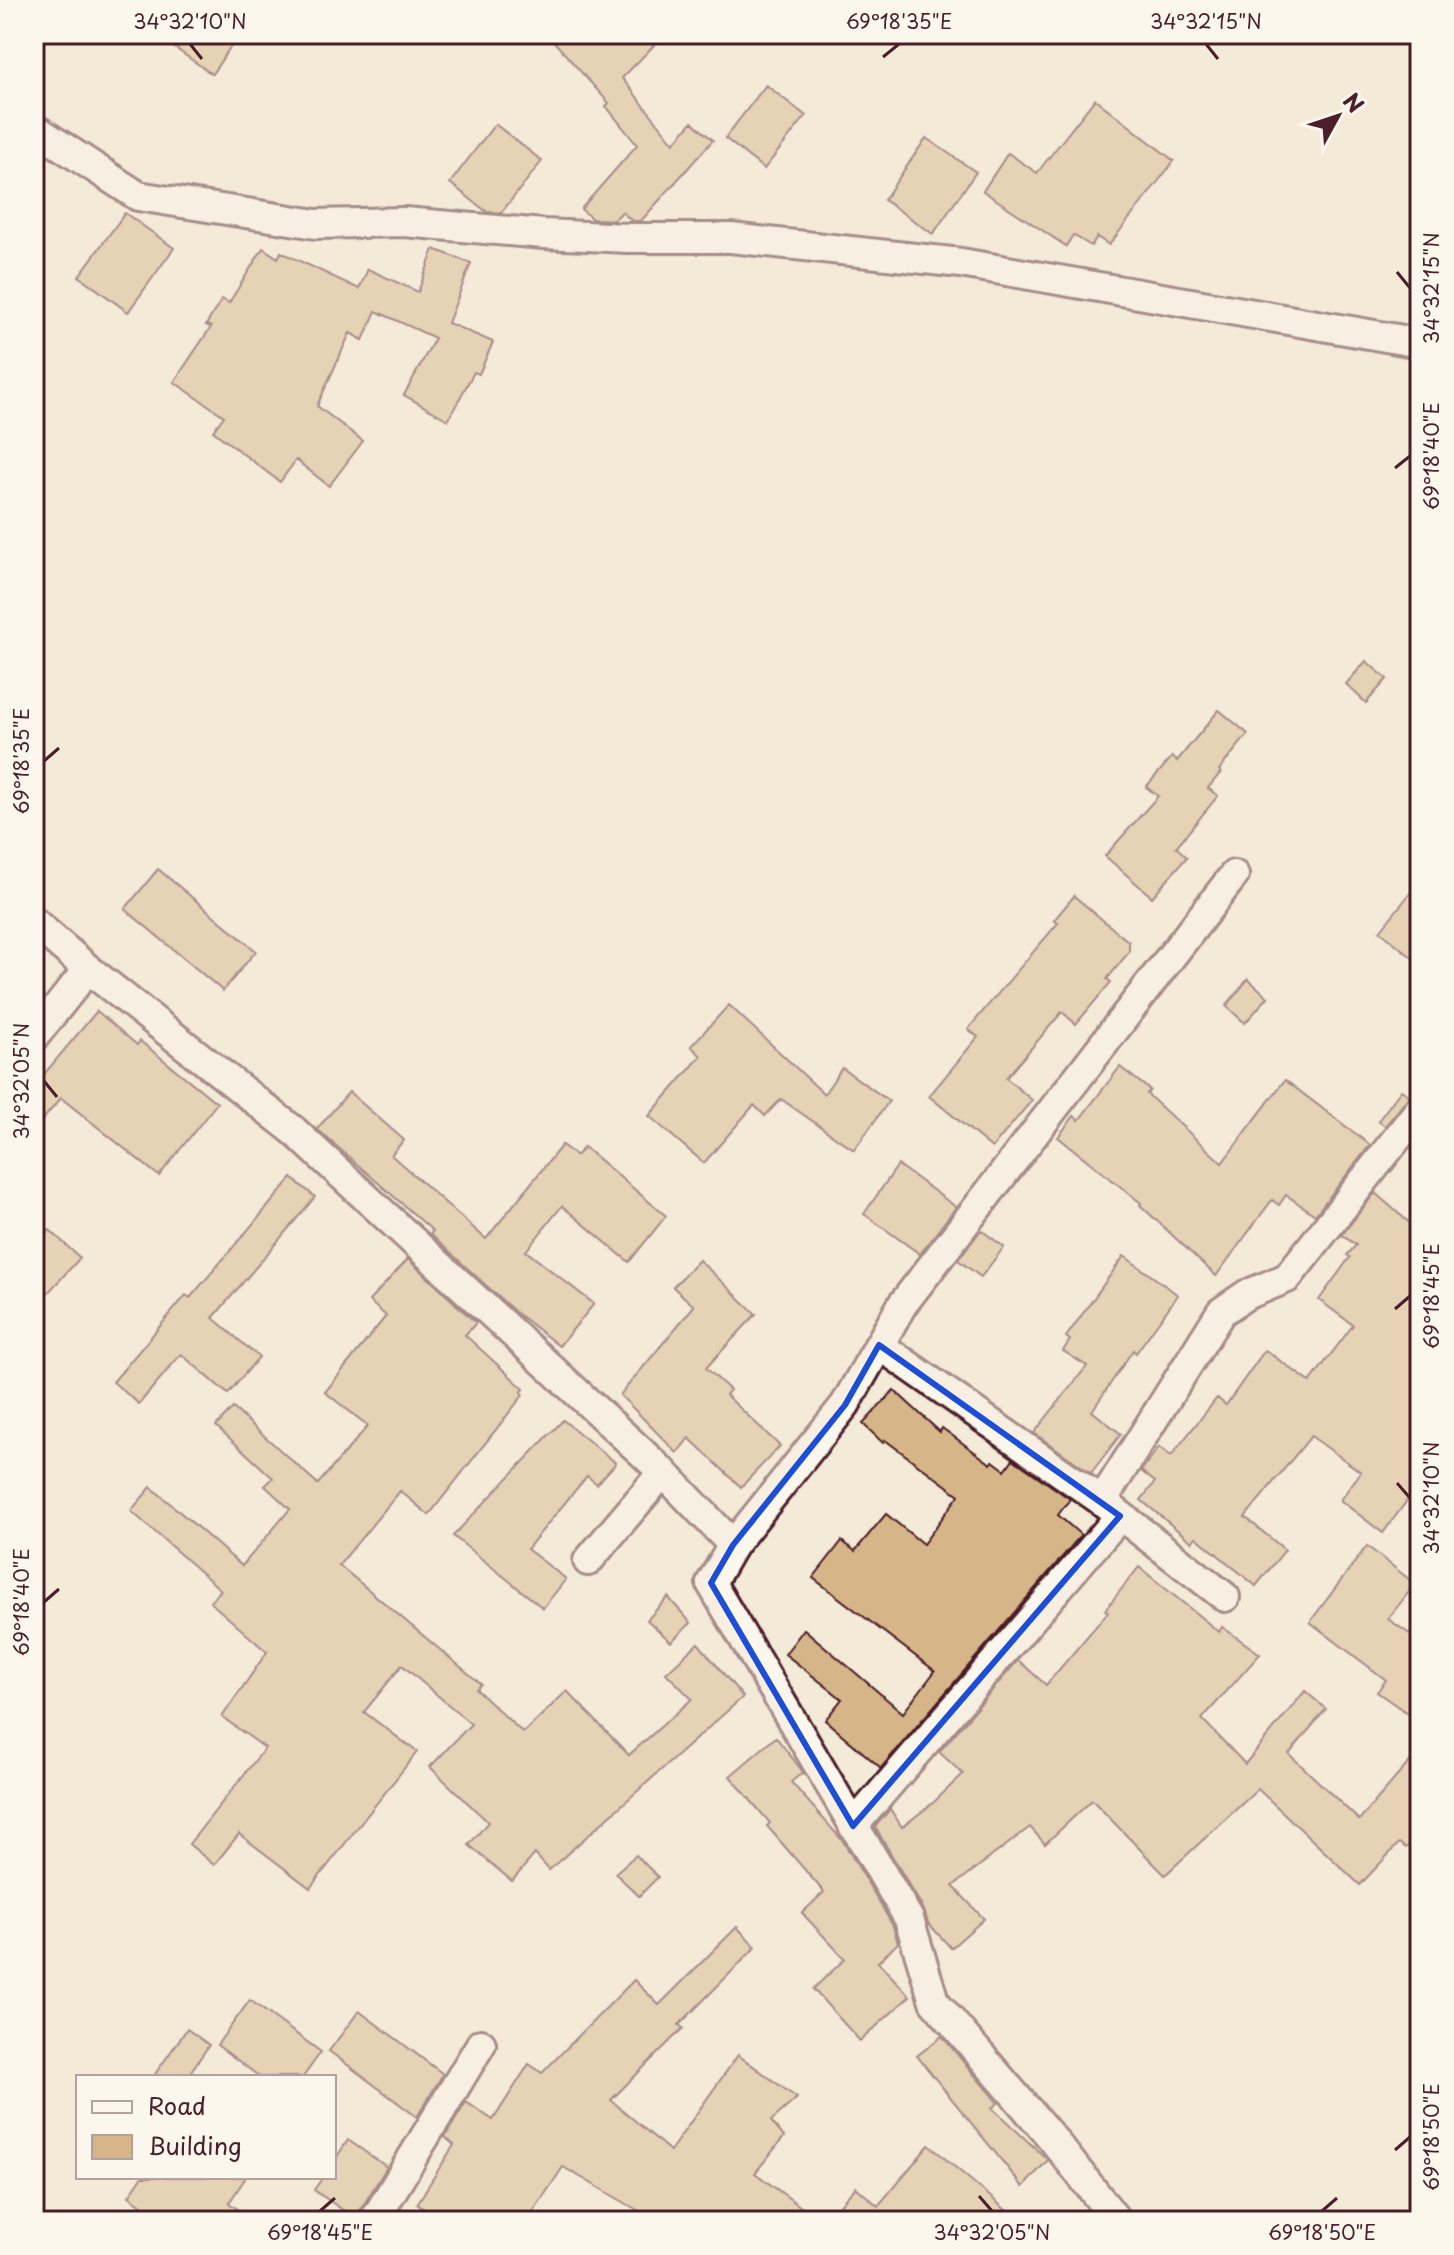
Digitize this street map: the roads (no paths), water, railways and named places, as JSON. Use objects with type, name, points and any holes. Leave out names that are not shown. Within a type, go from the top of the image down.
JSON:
[{"type":"street","points":[[34,128],[138,196],[316,224],[404,222],[600,237],[731,238],[945,261],[1420,343]]},
{"type":"street","points":[[1117,2221],[1051,2137],[934,2001],[909,1919],[711,1583],[733,1545],[845,1405],[902,1305],[1234,875]]},
{"type":"street","points":[[34,922],[88,969],[293,1130],[663,1472],[733,1545]]},
{"type":"street","points":[[34,1037],[88,969]]},
{"type":"street","points":[[853,1826],[1111,1508],[1221,1312],[1246,1295],[1287,1278],[1420,1109]]},
{"type":"street","points":[[879,1345],[1111,1508],[1225,1597]]},
{"type":"street","points":[[588,1561],[663,1472]]},
{"type":"street","points":[[374,2221],[481,2044]]}]
